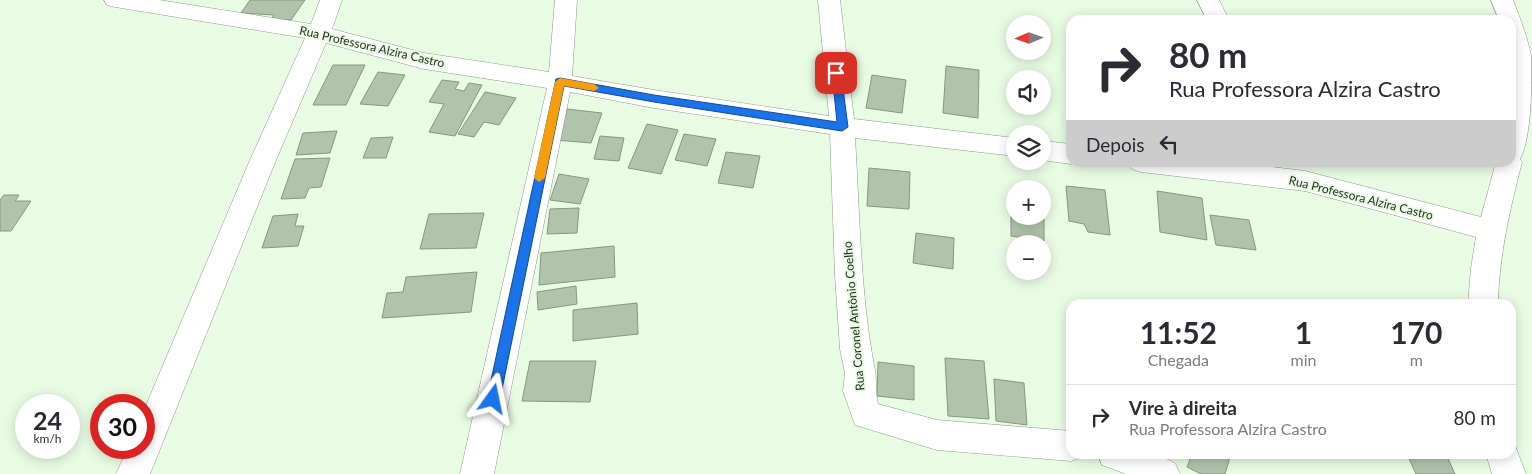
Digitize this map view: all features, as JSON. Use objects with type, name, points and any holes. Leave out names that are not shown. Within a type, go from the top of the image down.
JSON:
[{"type":"street","name":"Rua Professora Alzira Castro","points":[[115,0],[319,33],[424,61],[654,99],[842,127],[1006,145]]},
{"type":"street","points":[[155,420],[263,160],[319,33],[331,0]]},
{"type":"street","points":[[477,474],[560,82],[566,0]]},
{"type":"street","points":[[829,0],[842,127]]},
{"type":"street","points":[[1208,0],[1216,15]]},
{"type":"street","points":[[1502,0],[1508,15]]},
{"type":"street","points":[[1516,36],[1519,44],[1523,84],[1519,125],[1516,136]]},
{"type":"street","name":"Rua Coronel Antônio Coelho","points":[[842,127],[855,349],[860,372],[859,392],[866,415],[937,435],[1066,446]]},
{"type":"street","points":[[1051,151],[1066,153]]},
{"type":"street","name":"Rua Professora Alzira Castro","points":[[1220,167],[1300,172],[1490,230]]},
{"type":"street","points":[[1483,299],[1483,276],[1490,230],[1508,167]]},
{"type":"street","points":[[133,474],[139,459]]},
{"type":"street","points":[[1128,459],[1163,474]]},
{"type":"street","points":[[1504,459],[1509,474]]},
{"type":"building","points":[[250,0],[305,0],[291,20],[271,19],[274,15],[241,13]]},
{"type":"building","points":[[333,65],[365,65],[346,105],[313,105]]},
{"type":"building","points":[[946,66],[979,70],[978,118],[943,113]]},
{"type":"building","points":[[378,72],[405,75],[388,106],[360,104]]},
{"type":"building","points":[[872,75],[906,80],[902,113],[866,108]]},
{"type":"building","points":[[442,80],[459,82],[455,89],[464,91],[469,83],[482,85],[455,136],[429,132],[444,104],[429,102]]},
{"type":"building","points":[[485,92],[516,98],[499,125],[484,122],[474,137],[458,134]]},
{"type":"building","points":[[567,109],[602,113],[591,143],[555,140]]},
{"type":"building","points":[[647,124],[678,130],[661,174],[628,168]]},
{"type":"building","points":[[337,131],[330,153],[296,155],[303,133]]},
{"type":"building","points":[[684,134],[716,139],[707,166],[675,160]]},
{"type":"building","points":[[600,136],[624,138],[619,161],[594,159]]},
{"type":"building","points":[[393,137],[386,158],[363,158],[371,138]]},
{"type":"building","points":[[726,152],[760,156],[753,188],[718,183]]},
{"type":"building","points":[[330,158],[321,187],[309,188],[305,198],[281,199],[295,159]]},
{"type":"building","points":[[869,168],[910,172],[909,209],[867,206]]},
{"type":"building","points":[[559,174],[589,179],[580,204],[550,200]]},
{"type":"building","points":[[1066,186],[1105,190],[1110,235],[1088,232],[1084,224],[1069,221]]},
{"type":"building","points":[[1157,191],[1202,198],[1207,240],[1160,232]]},
{"type":"building","points":[[4,195],[19,195],[15,201],[31,201],[11,231],[0,231],[0,200]]},
{"type":"building","points":[[579,208],[577,233],[547,234],[550,209]]},
{"type":"building","points":[[484,213],[476,248],[420,249],[429,214]]},
{"type":"building","points":[[298,214],[295,226],[304,226],[298,246],[262,248],[273,216]]},
{"type":"building","points":[[1210,215],[1249,220],[1256,250],[1216,245]]},
{"type":"building","points":[[1011,225],[1044,225],[1044,235],[1011,235]]},
{"type":"building","points":[[916,233],[954,238],[953,269],[913,263]]},
{"type":"building","points":[[614,246],[615,277],[539,285],[541,253]]},
{"type":"building","points":[[477,272],[471,312],[382,318],[387,293],[403,292],[406,277]]},
{"type":"building","points":[[576,286],[577,304],[538,310],[537,292]]},
{"type":"building","points":[[637,303],[638,334],[573,341],[573,310]]},
{"type":"building","points":[[945,358],[984,361],[989,419],[948,416]]},
{"type":"building","points":[[530,361],[596,361],[590,402],[522,401]]},
{"type":"building","points":[[878,362],[914,366],[914,400],[877,396]]},
{"type":"building","points":[[994,379],[1024,383],[1027,425],[996,421]]},
{"type":"building","points":[[1190,459],[1230,459],[1225,474],[1201,474],[1187,467]]},
{"type":"building","points":[[1409,459],[1448,459],[1455,474],[1416,474]]},
{"type":"slow traffic","points":[[539,178],[560,82],[594,88]]},
{"type":"route","points":[[493,399],[560,82],[654,99],[842,127],[836,73]]}]
